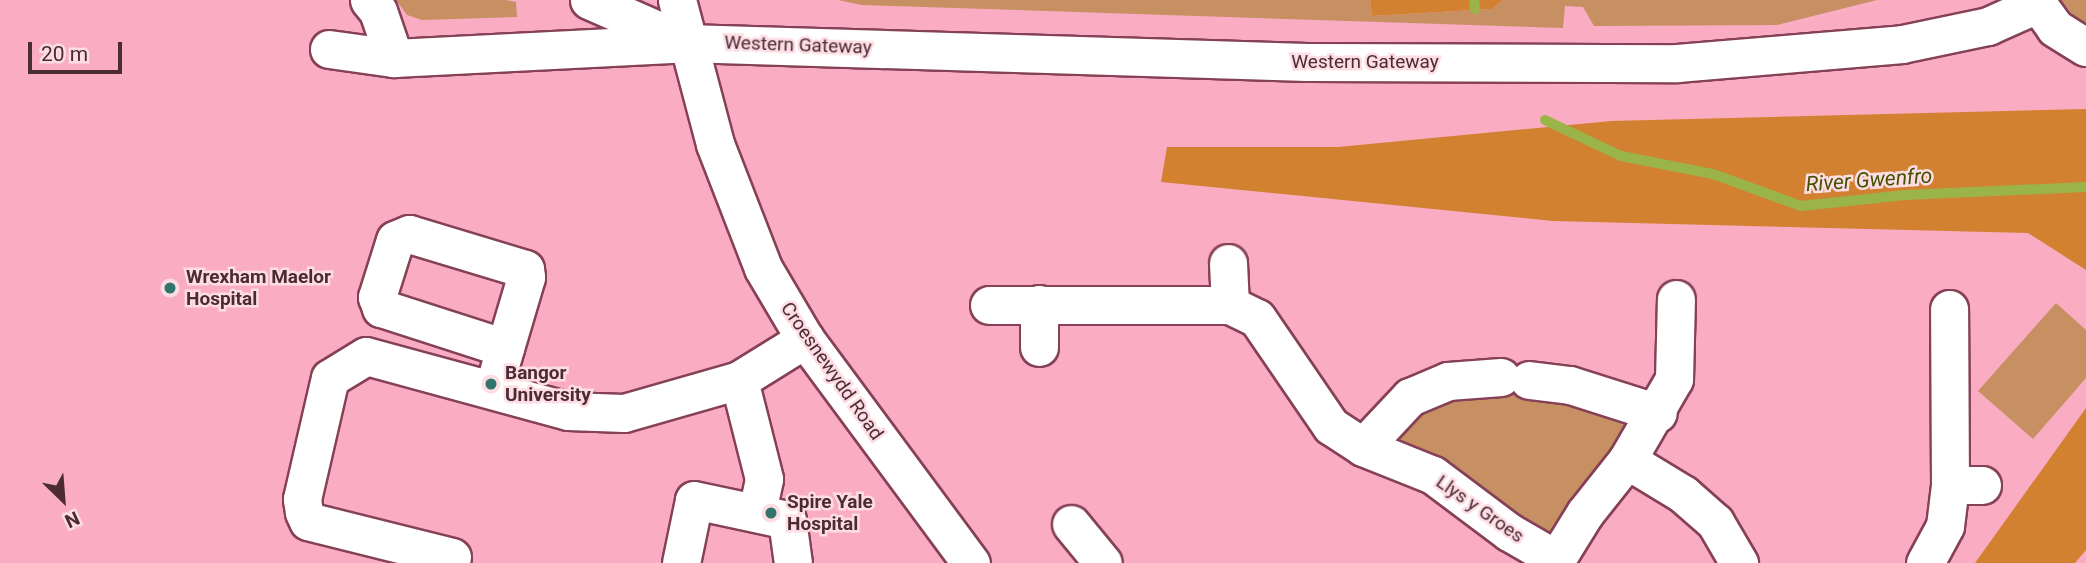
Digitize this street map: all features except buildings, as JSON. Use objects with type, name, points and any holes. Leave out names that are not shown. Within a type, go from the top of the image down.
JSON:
[{"type":"street","points":[[369,0],[378,11],[394,58]]},
{"type":"street","points":[[589,0],[686,43]]},
{"type":"street","name":"Croesnewydd Road","points":[[677,0],[686,43],[732,197],[763,268],[805,339],[971,563]]},
{"type":"street","points":[[2036,2],[2055,28],[2086,47]]},
{"type":"street","name":"Western Gateway","points":[[329,49],[394,58],[686,43],[1307,62],[1677,63],[1902,44],[1988,26],[2036,2]]},
{"type":"street","points":[[1228,263],[1230,305]]},
{"type":"street","name":"Llys y Groes","points":[[989,305],[1230,305],[1257,318],[1331,426],[1363,447],[1433,475],[1509,532],[1555,561],[1658,413],[1674,379],[1676,299]]},
{"type":"street","points":[[1039,304],[1039,347]]},
{"type":"street","points":[[1925,563],[1966,485],[1951,425],[1949,309]]},
{"type":"street","points":[[452,557],[309,521],[302,499],[330,378],[366,356],[568,411],[624,413],[739,380],[805,339]]},
{"type":"street","points":[[493,390],[505,348]]},
{"type":"street","points":[[1363,447],[1410,397],[1447,382],[1515,378],[1570,385],[1658,413]]},
{"type":"street","points":[[739,380],[764,479],[757,513]]},
{"type":"street","points":[[1627,460],[1683,494],[1715,522],[1740,563]]},
{"type":"street","points":[[681,563],[694,500],[787,520],[793,563]]},
{"type":"street","points":[[1071,524],[1103,563]]},
{"type":"shaded area","points":[[396,0],[506,0],[516,2],[517,17],[422,20],[407,15]]},
{"type":"shaded area","points":[[838,0],[1370,0],[1372,16],[1492,9],[1503,0],[1877,0],[1777,25],[1594,26],[1583,7],[1565,6],[1563,28],[862,5]]},
{"type":"shaded area","points":[[1370,0],[1503,0],[1492,9],[1372,16]]},
{"type":"shaded area","points":[[2061,0],[2086,0],[2086,23],[2073,15]]},
{"type":"shaded area","points":[[2086,109],[2086,270],[2028,233],[1553,221],[1161,182],[1167,147],[1338,147],[1611,121]]},
{"type":"shaded area","points":[[2056,303],[2086,330],[2086,378],[2033,439],[1978,391]]},
{"type":"shaded area","points":[[1515,387],[1635,416],[1554,541],[1374,443],[1415,403]]},
{"type":"shaded area","points":[[2086,408],[2086,550],[2075,563],[1975,563]]},
{"type":"waterway","name":"River Gwenfro","points":[[1474,0],[1475,9]]},
{"type":"waterway","name":"River Gwenfro","points":[[1545,120],[1621,156],[1713,174],[1801,206],[1905,195],[2086,187]]},
{"type":"place","name":"Wrexham Maelor Hospital","points":[[170,288]]},
{"type":"place","name":"Bangor University","points":[[491,384]]},
{"type":"place","name":"Spire Yale Hospital","points":[[771,513]]}]
